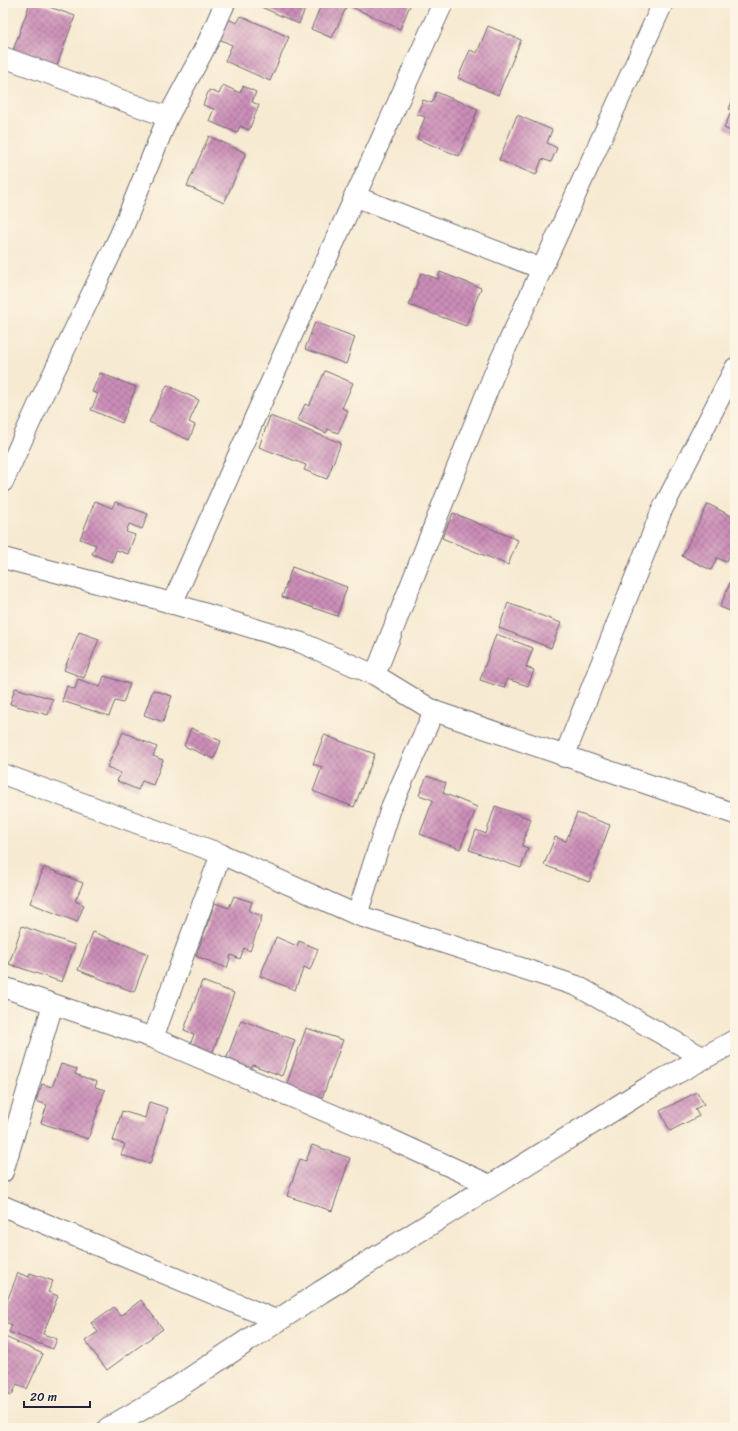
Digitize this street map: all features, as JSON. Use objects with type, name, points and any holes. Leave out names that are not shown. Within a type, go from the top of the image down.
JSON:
[{"type":"street","points":[[3,482],[39,403],[120,235],[168,117],[208,42],[225,3]]},
{"type":"street","points":[[172,604],[354,196],[443,3]]},
{"type":"street","points":[[375,675],[494,374],[662,3]]},
{"type":"street","points":[[3,57],[168,117]]},
{"type":"street","points":[[354,196],[542,269]]},
{"type":"street","points":[[564,757],[661,512],[735,368]]},
{"type":"street","points":[[3,558],[154,598],[302,643],[375,675],[434,711],[564,757],[735,814]]},
{"type":"street","points":[[357,915],[392,805],[434,711]]},
{"type":"street","points":[[3,774],[221,854],[357,915],[577,986],[704,1058]]},
{"type":"street","points":[[153,1038],[221,854]]},
{"type":"street","points":[[3,987],[153,1038],[390,1139],[492,1186]]},
{"type":"street","points":[[3,1172],[53,1004]]},
{"type":"street","points":[[109,1428],[164,1396],[321,1292],[648,1088],[735,1041]]},
{"type":"street","points":[[3,1206],[278,1321]]},
{"type":"building","points":[[30,3],[38,3],[75,16],[55,71],[11,56]]},
{"type":"building","points":[[261,3],[296,3],[295,5],[305,9],[299,24],[259,6]]},
{"type":"building","points":[[322,3],[335,3],[346,8],[332,38],[311,29]]},
{"type":"building","points":[[343,3],[411,3],[400,29]]},
{"type":"building","points":[[241,16],[289,37],[270,81],[225,61],[232,45],[215,37],[223,17],[237,23]]},
{"type":"building","points":[[488,26],[521,40],[498,95],[458,78],[470,50],[477,53]]},
{"type":"building","points":[[223,85],[240,93],[243,86],[256,92],[252,102],[259,105],[249,130],[240,126],[237,133],[209,121],[214,109],[203,105],[209,90],[219,94]]},
{"type":"building","points":[[436,92],[478,109],[459,156],[417,139],[425,117],[417,114],[423,100],[432,103]]},
{"type":"building","points":[[735,95],[735,133],[724,128],[732,110],[729,109]]},
{"type":"building","points":[[517,115],[552,130],[547,143],[557,148],[551,162],[542,159],[536,175],[499,160]]},
{"type":"building","points":[[209,136],[246,153],[224,203],[187,186]]},
{"type":"building","points":[[440,272],[481,288],[466,326],[409,305],[421,273],[438,279]]},
{"type":"building","points":[[315,322],[355,337],[346,364],[305,349]]},
{"type":"building","points":[[325,371],[353,383],[342,408],[348,411],[338,433],[328,429],[326,433],[298,420],[305,404],[309,406]]},
{"type":"building","points":[[100,373],[136,387],[122,423],[91,410],[98,394],[92,392]]},
{"type":"building","points":[[167,385],[199,400],[189,422],[195,425],[189,440],[149,422]]},
{"type":"building","points":[[270,416],[341,443],[327,479],[304,470],[306,465],[259,447]]},
{"type":"building","points":[[95,501],[112,508],[115,502],[148,514],[142,529],[129,524],[126,532],[135,535],[128,554],[116,550],[112,562],[92,554],[96,545],[80,539]]},
{"type":"building","points":[[708,504],[735,518],[735,544],[726,562],[717,558],[711,570],[682,556]]},
{"type":"building","points":[[453,513],[518,540],[508,565],[442,538]]},
{"type":"building","points":[[292,567],[347,587],[337,616],[282,597]]},
{"type":"building","points":[[731,580],[735,582],[735,613],[720,607]]},
{"type":"building","points":[[508,603],[561,623],[551,648],[499,628]]},
{"type":"building","points":[[79,632],[99,639],[84,678],[64,670]]},
{"type":"building","points":[[496,634],[533,648],[526,667],[534,670],[528,686],[507,679],[504,688],[480,680]]},
{"type":"building","points":[[104,676],[130,684],[123,703],[115,701],[109,716],[62,701],[67,686],[75,689],[78,679],[100,687]]},
{"type":"building","points":[[15,688],[53,699],[48,715],[10,704]]},
{"type":"building","points":[[153,690],[172,696],[163,722],[144,715]]},
{"type":"building","points":[[191,728],[221,741],[214,759],[184,746]]},
{"type":"building","points":[[123,732],[157,747],[153,756],[163,760],[153,785],[142,781],[138,790],[117,781],[121,773],[107,767]]},
{"type":"building","points":[[324,735],[375,754],[354,807],[313,791],[322,767],[313,764]]},
{"type":"building","points":[[427,776],[446,783],[443,793],[477,807],[460,849],[420,834],[433,800],[419,795]]},
{"type":"building","points":[[495,806],[531,819],[522,846],[528,848],[521,868],[469,850],[476,830],[486,834]]},
{"type":"building","points":[[577,813],[610,825],[589,882],[544,865],[555,837],[566,841]]},
{"type":"building","points":[[44,867],[83,883],[75,901],[84,905],[77,922],[30,903]]},
{"type":"building","points":[[234,896],[252,902],[249,911],[262,916],[250,951],[244,948],[240,959],[231,955],[227,968],[196,956],[215,903],[229,908]]},
{"type":"building","points":[[22,926],[75,945],[62,982],[9,964]]},
{"type":"building","points":[[93,932],[148,954],[134,992],[78,970]]},
{"type":"building","points":[[276,937],[297,946],[299,941],[318,949],[310,970],[304,967],[295,990],[260,976]]},
{"type":"building","points":[[202,981],[234,993],[211,1057],[189,1048],[194,1034],[184,1030]]},
{"type":"building","points":[[241,1020],[295,1040],[282,1076],[253,1065],[249,1074],[224,1065]]},
{"type":"building","points":[[306,1028],[343,1040],[321,1101],[285,1089]]},
{"type":"building","points":[[61,1064],[77,1069],[75,1074],[97,1082],[95,1087],[105,1090],[88,1139],[41,1123],[47,1105],[36,1101],[42,1084],[52,1087]]},
{"type":"building","points":[[697,1092],[704,1104],[695,1109],[699,1116],[670,1131],[660,1111]]},
{"type":"building","points":[[149,1102],[168,1108],[150,1164],[121,1155],[125,1144],[113,1141],[122,1111],[145,1118]]},
{"type":"building","points":[[312,1145],[350,1158],[332,1211],[287,1196],[300,1159],[306,1161]]},
{"type":"building","points":[[18,1273],[29,1277],[30,1273],[53,1281],[48,1292],[58,1296],[43,1334],[57,1339],[53,1349],[9,1332],[12,1325],[3,1321],[3,1311]]},
{"type":"building","points":[[141,1300],[163,1329],[107,1370],[85,1341],[98,1332],[91,1323],[114,1307],[120,1316]]},
{"type":"building","points":[[3,1336],[43,1354],[27,1389],[17,1384],[12,1395],[3,1391]]}]
